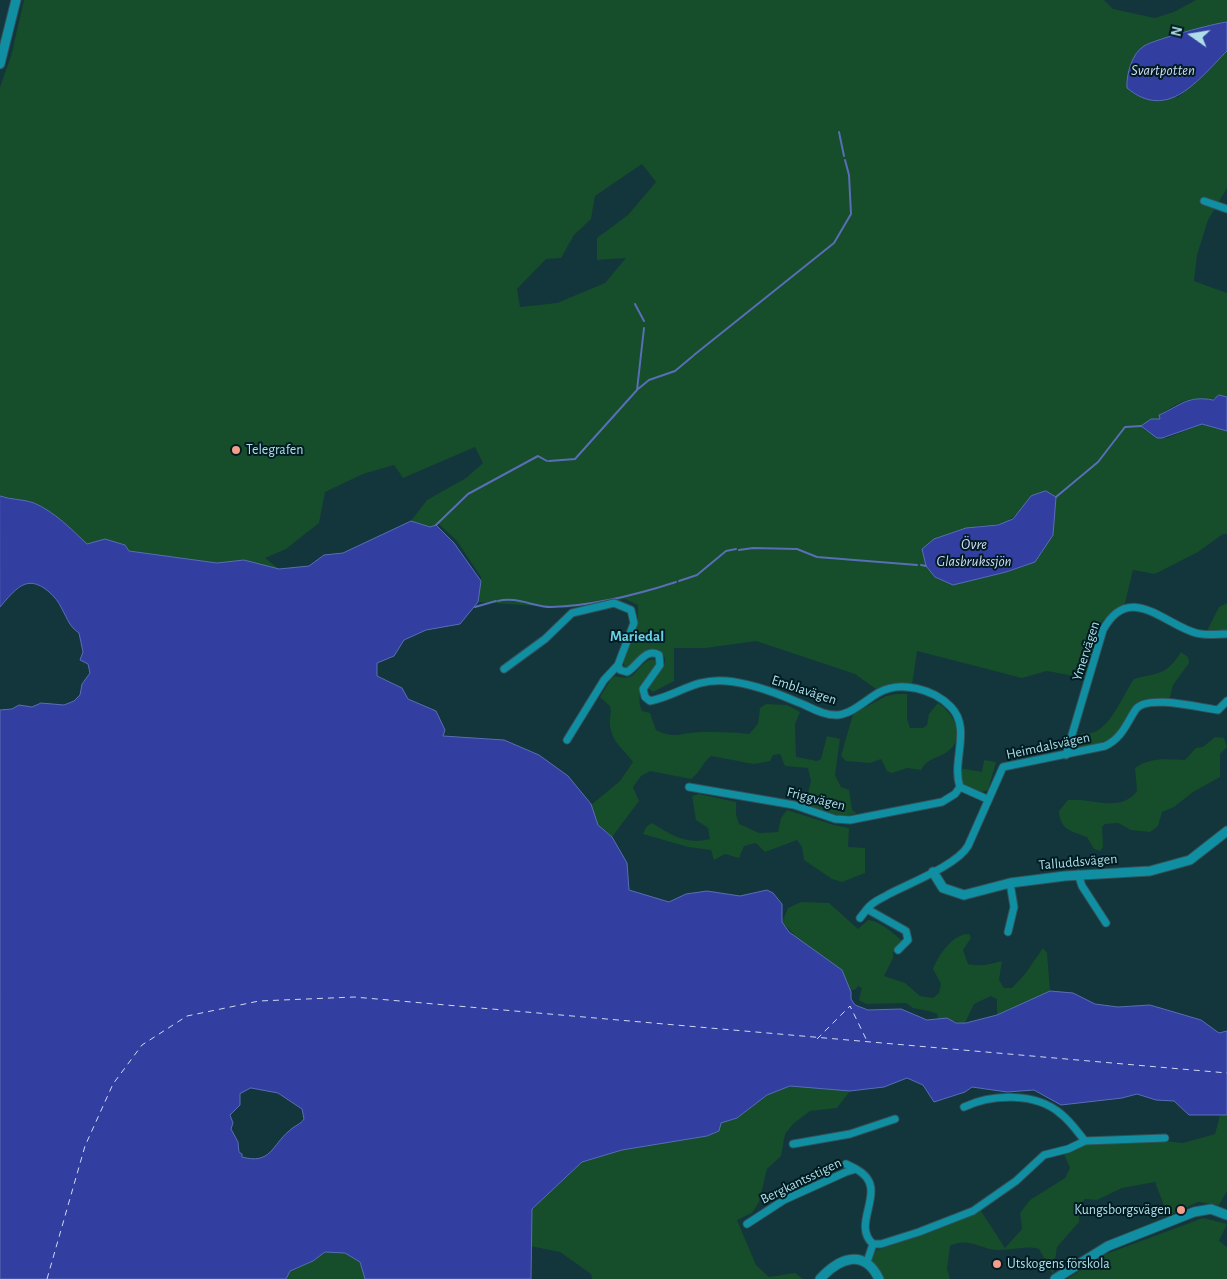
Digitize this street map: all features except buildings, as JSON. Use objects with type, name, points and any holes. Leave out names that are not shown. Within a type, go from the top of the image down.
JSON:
[{"type":"street","points":[[0,64],[16,0]]},
{"type":"street","points":[[1204,201],[1227,209]]},
{"type":"street","points":[[504,669],[545,639],[572,613],[614,603],[628,608],[634,617],[631,632],[618,664],[604,680],[567,740]]},
{"type":"street","name":"Ymervägen","points":[[1066,756],[1103,630],[1117,613],[1134,607],[1147,609],[1194,633],[1227,634]]},
{"type":"street","name":"Emblavägen","points":[[618,664],[620,670],[627,672],[648,654],[653,652],[659,655],[660,665],[644,689],[645,697],[648,700],[696,684],[726,681],[754,687],[815,709],[838,714],[889,688],[906,687],[924,691],[946,702],[953,709],[961,724],[957,763],[957,777],[960,787]]},
{"type":"street","name":"Heimdalsvägen","points":[[860,918],[877,900],[933,872],[959,857],[966,850],[1003,766],[1066,756],[1112,743],[1122,734],[1137,708],[1147,702],[1218,710],[1227,701]]},
{"type":"street","name":"Friggvägen","points":[[689,787],[794,805],[835,818],[850,820],[942,802],[955,794],[960,787]]},
{"type":"street","points":[[960,787],[987,799]]},
{"type":"street","name":"Talluddsvägen","points":[[933,872],[940,885],[958,894],[968,895],[1010,883],[1078,874],[1150,871],[1190,860],[1227,830]]},
{"type":"street","points":[[1078,874],[1082,886],[1106,923]]},
{"type":"street","points":[[1008,932],[1014,907],[1010,883]]},
{"type":"street","points":[[867,909],[907,932],[906,943],[898,950]]},
{"type":"street","points":[[964,1107],[977,1101],[1007,1098],[1027,1100],[1060,1112],[1084,1140]]},
{"type":"street","points":[[793,1144],[850,1134],[895,1119]]},
{"type":"street","points":[[867,1262],[873,1244],[881,1244],[919,1232],[973,1211],[1016,1181],[1044,1155],[1068,1149],[1084,1140],[1165,1138]]},
{"type":"street","points":[[846,1164],[856,1170]]},
{"type":"street","name":"Bergkantsstigen","points":[[747,1224],[784,1200],[846,1172],[856,1170],[866,1176],[871,1187],[872,1195],[865,1224],[870,1241],[873,1244]]},
{"type":"street","points":[[1054,1279],[1108,1246],[1194,1212],[1211,1210],[1227,1215]]},
{"type":"street","points":[[820,1279],[844,1261],[855,1259],[867,1262],[880,1279]]},
{"type":"green space","points":[[24,0],[1104,0],[1113,9],[1155,18],[1174,12],[1196,0],[1227,0],[1227,22],[1164,39],[1177,98],[1227,51],[1227,188],[1208,220],[1197,255],[1194,281],[1227,293],[1227,397],[1219,395],[1212,399],[1184,401],[1160,414],[1160,419],[1151,419],[1143,425],[1143,429],[1157,437],[1167,438],[1202,424],[1227,431],[1227,534],[1223,534],[1198,552],[1155,574],[1133,570],[1125,603],[1102,621],[1085,678],[1047,671],[1022,678],[917,651],[912,685],[894,683],[876,689],[855,674],[756,641],[706,648],[674,648],[674,681],[653,692],[648,688],[665,665],[665,658],[657,649],[649,649],[631,668],[625,667],[623,662],[638,617],[638,605],[625,599],[568,608],[478,602],[481,577],[457,541],[439,524],[430,527],[411,521],[427,500],[466,478],[483,463],[475,447],[403,478],[394,465],[363,474],[325,492],[319,523],[286,549],[265,558],[279,569],[244,560],[217,563],[129,551],[125,545],[106,539],[87,544],[62,521],[42,507],[30,502],[0,496],[0,87],[11,56]],"holes":[[[642,164],[656,182],[628,215],[597,238],[597,260],[626,258],[605,283],[557,303],[520,307],[517,289],[546,259],[561,258],[574,235],[591,219],[595,196]],[[1031,496],[1035,561],[1006,572],[973,579],[976,526],[1003,523],[1014,517]]]},
{"type":"green space","points":[[1227,603],[1227,631],[1207,631],[1219,607]]},
{"type":"green space","points":[[1181,652],[1188,657],[1189,663],[1173,685],[1169,701],[1142,700],[1131,709],[1113,736],[1091,746],[1074,747],[1075,738],[1083,733],[1092,733],[1107,723],[1134,679],[1161,672],[1176,660]]},
{"type":"green space","points":[[652,659],[658,665],[643,686],[640,704],[642,711],[650,713],[656,730],[669,735],[695,732],[749,734],[758,724],[760,708],[766,704],[787,705],[800,712],[795,724],[796,757],[817,761],[821,759],[827,736],[840,739],[835,775],[841,787],[849,790],[852,810],[857,813],[837,815],[805,805],[811,781],[808,768],[785,766],[780,754],[773,755],[770,761],[754,764],[711,756],[691,779],[650,771],[641,776],[633,787],[639,801],[612,837],[598,825],[591,805],[620,781],[633,762],[619,746],[611,732],[610,706],[600,697],[611,679],[615,676],[623,678],[632,676],[646,662]]},
{"type":"green space","points":[[907,694],[907,719],[910,728],[923,728],[927,725],[929,714],[938,703],[944,707],[956,726],[956,740],[953,746],[947,752],[926,763],[921,770],[907,768],[892,773],[887,771],[881,759],[870,763],[846,761],[841,756],[853,714],[886,696]]},
{"type":"green space","points":[[1215,737],[1224,738],[1227,747],[1220,754],[1220,777],[1193,792],[1174,807],[1162,812],[1158,826],[1150,832],[1131,830],[1118,823],[1105,824],[1102,827],[1103,847],[1100,851],[1094,849],[1087,837],[1064,826],[1059,811],[1068,800],[1105,803],[1122,802],[1130,798],[1137,791],[1135,768],[1140,764],[1152,760],[1185,760],[1196,748],[1203,747]]},
{"type":"green space","points":[[984,760],[996,762],[988,790],[982,792],[963,785],[959,768],[982,772]]},
{"type":"green space","points":[[699,794],[736,802],[736,814],[739,824],[759,833],[778,832],[781,818],[787,810],[849,828],[848,847],[865,848],[865,873],[842,882],[832,879],[804,860],[802,847],[797,840],[765,852],[756,843],[744,846],[739,858],[725,854],[714,860],[711,850],[688,847],[643,834],[646,827],[652,823],[673,835],[687,840],[702,841],[710,839],[708,828],[696,820],[692,796]]},
{"type":"green space","points":[[801,902],[829,903],[858,929],[868,920],[877,922],[890,930],[901,940],[901,945],[893,952],[893,958],[884,976],[905,983],[920,996],[933,998],[939,993],[941,984],[933,969],[935,964],[942,952],[952,941],[957,937],[969,934],[971,938],[963,950],[968,964],[981,965],[1002,961],[999,980],[1004,988],[1012,988],[1025,974],[1043,948],[1047,953],[1050,991],[997,1015],[997,999],[991,996],[974,1004],[965,1023],[938,1019],[937,1014],[913,1008],[906,1003],[866,1004],[859,1000],[862,988],[858,986],[850,991],[842,970],[799,940],[782,922],[788,908]]},
{"type":"green space","points":[[791,1086],[850,1091],[837,1108],[810,1111],[793,1124],[785,1134],[781,1156],[767,1169],[759,1202],[752,1213],[737,1220],[756,1265],[769,1277],[795,1273],[803,1279],[592,1279],[591,1274],[560,1252],[530,1246],[532,1209],[582,1162],[622,1150],[707,1136],[721,1123],[737,1118],[767,1095]]},
{"type":"green space","points":[[1220,1115],[1227,1115],[1227,1191],[1219,1205],[1198,1202],[1168,1216],[1155,1182],[1122,1188],[1097,1200],[1085,1199],[1079,1205],[1079,1222],[1057,1247],[1053,1274],[1039,1249],[996,1250],[968,1243],[950,1246],[947,1269],[950,1279],[883,1279],[871,1261],[874,1251],[934,1231],[981,1211],[1005,1248],[1022,1229],[1020,1213],[1030,1200],[1065,1178],[1070,1168],[1064,1154],[1085,1143],[1166,1141],[1183,1143],[1215,1134]]},
{"type":"green space","points":[[1203,1218],[1227,1224],[1219,1241],[1227,1247],[1227,1279],[1067,1279],[1106,1254]]},
{"type":"green space","points":[[325,1252],[345,1253],[360,1262],[365,1279],[286,1279],[290,1271],[313,1261]]},
{"type":"water","name":"Svartpotten","points":[[1227,22],[1227,51],[1205,74],[1182,93],[1169,99],[1156,101],[1142,97],[1127,88],[1133,59],[1144,46],[1184,32]]},
{"type":"water","points":[[1219,395],[1227,397],[1227,431],[1202,424],[1157,438],[1141,426],[1151,419],[1160,419],[1159,415],[1184,402],[1197,399],[1213,400]]},
{"type":"water","name":"Övre Glasbrukssjön","points":[[1046,491],[1056,497],[1053,535],[1035,562],[1006,572],[953,585],[935,577],[926,566],[922,549],[934,539],[966,528],[998,525],[1013,519],[1031,496]]},
{"type":"water","points":[[0,496],[30,502],[42,507],[62,521],[87,544],[105,539],[125,545],[129,551],[217,563],[244,560],[279,569],[309,566],[324,555],[343,553],[411,521],[430,527],[436,525],[454,543],[481,581],[478,602],[460,624],[426,630],[404,640],[394,656],[377,663],[377,676],[402,688],[408,699],[436,711],[445,730],[443,736],[504,740],[539,755],[568,776],[591,804],[598,825],[612,837],[627,863],[629,890],[669,902],[686,894],[707,891],[740,896],[767,890],[773,893],[782,904],[782,922],[789,932],[842,970],[851,992],[851,999],[855,1005],[868,1010],[901,1009],[927,1020],[947,1018],[956,1023],[966,1023],[997,1015],[1050,991],[1073,993],[1095,1004],[1118,1007],[1150,1005],[1201,1020],[1219,1033],[1227,1031],[1227,1115],[1189,1115],[1174,1101],[1156,1100],[1137,1094],[1122,1098],[1061,1105],[1034,1090],[1007,1092],[972,1087],[965,1092],[934,1102],[923,1085],[907,1078],[884,1087],[850,1091],[790,1086],[767,1095],[737,1118],[721,1123],[719,1131],[707,1136],[622,1150],[582,1162],[532,1209],[531,1279],[365,1279],[360,1262],[345,1253],[325,1252],[313,1261],[290,1271],[286,1279],[0,1279],[0,710],[12,709],[19,705],[32,707],[41,703],[64,705],[74,701],[80,695],[82,684],[90,673],[88,664],[80,660],[83,652],[79,633],[71,625],[58,602],[48,591],[33,584],[21,586],[0,607]],"holes":[[[251,1088],[278,1093],[302,1109],[304,1119],[283,1136],[265,1156],[252,1159],[242,1157],[242,1154],[239,1152],[238,1142],[231,1129],[233,1123],[230,1115],[240,1105],[240,1094]]]},
{"type":"waterway","points":[[839,132],[844,156]]},
{"type":"waterway","points":[[694,355],[834,243],[851,214],[849,175],[845,160]]},
{"type":"waterway","points":[[635,304],[644,321]]},
{"type":"waterway","points":[[549,461],[575,459],[637,390],[644,328]]},
{"type":"waterway","points":[[638,389],[649,380],[675,371],[693,356]]},
{"type":"waterway","points":[[1056,497],[1098,462],[1125,427],[1141,426]]},
{"type":"waterway","points":[[436,525],[468,494],[538,456],[547,461]]},
{"type":"waterway","points":[[739,550],[753,548],[797,549],[817,557],[917,565]]},
{"type":"waterway","points":[[679,581],[697,575],[726,551],[736,549]]},
{"type":"waterway","points":[[921,565],[926,566]]},
{"type":"waterway","points":[[498,601],[511,600],[545,607],[566,606],[615,599],[676,582]]},
{"type":"waterway","points":[[475,607],[496,601]]},
{"type":"ferry route","points":[[47,1279],[85,1146],[113,1084],[142,1045],[187,1016],[259,1001],[354,997],[1227,1073]]},
{"type":"ferry route","points":[[817,1039],[850,1006],[868,1043]]},
{"type":"place","name":"Telegrafen","points":[[236,450]]},
{"type":"place","name":"Kungsborgsvägen","points":[[1181,1210]]},
{"type":"place","name":"Utskogens förskola","points":[[997,1264]]},
{"type":"district","name":"Mariedal","points":[[637,636]]}]
